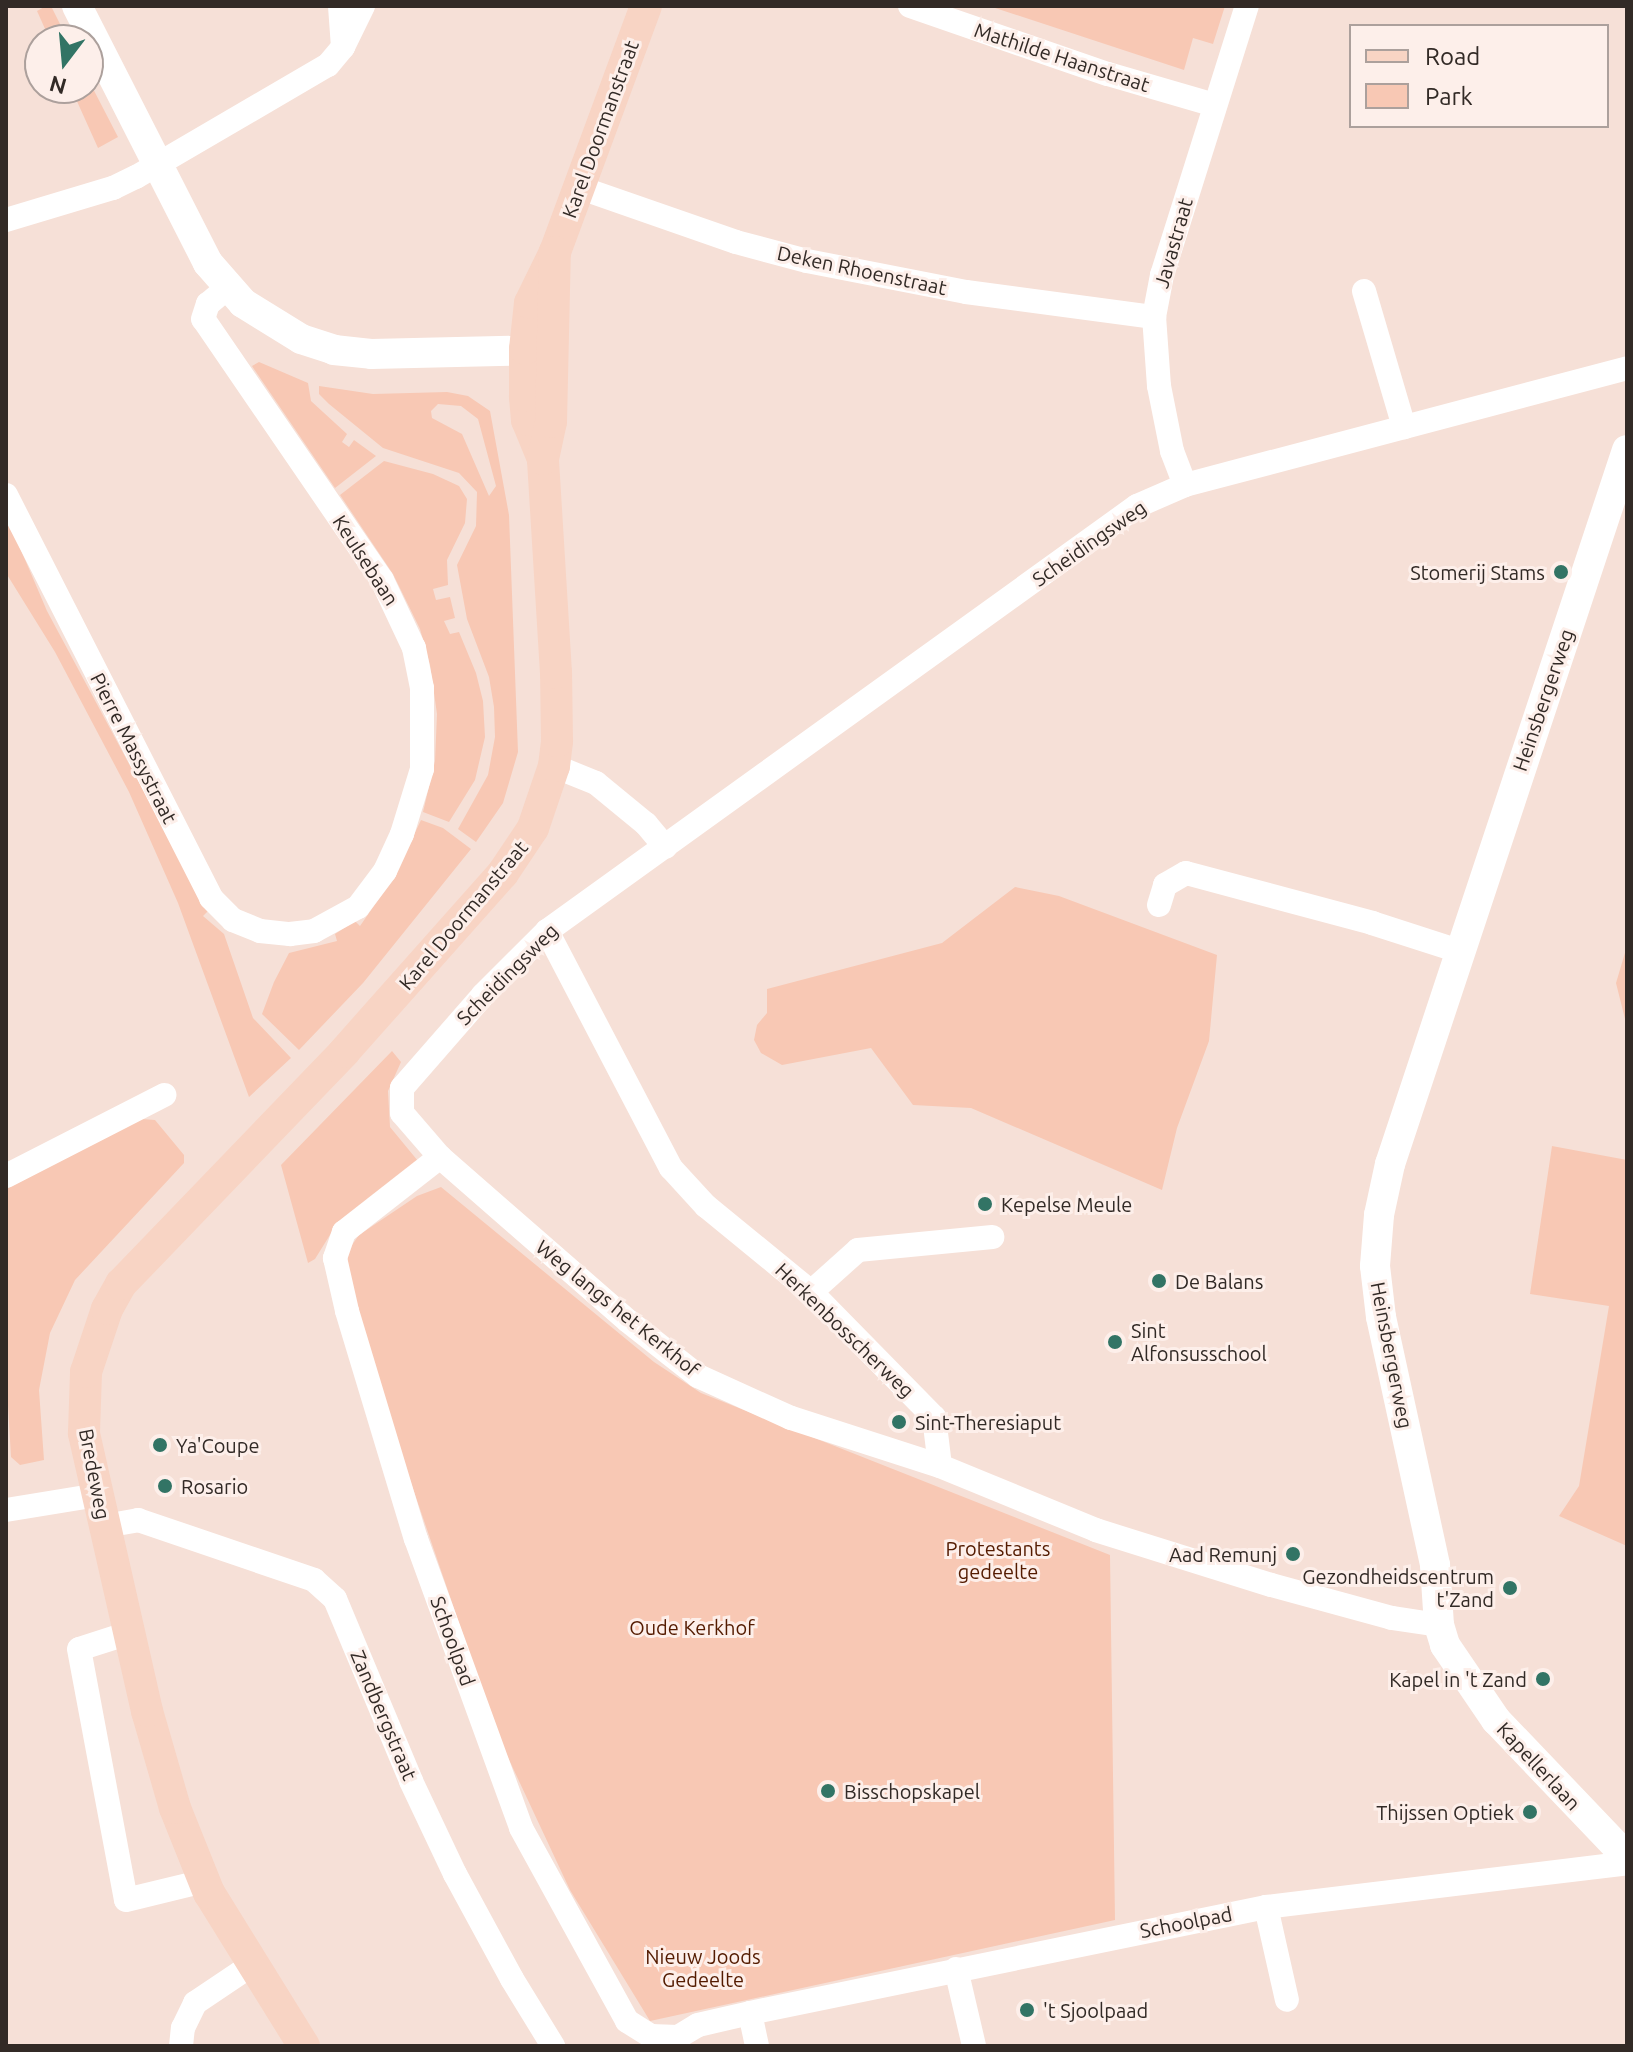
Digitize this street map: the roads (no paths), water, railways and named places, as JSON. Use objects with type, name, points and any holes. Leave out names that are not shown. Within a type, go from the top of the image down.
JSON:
[{"type":"main road","name":"Karel Doormanstraat","points":[[228,1171],[355,1041],[518,853],[533,828],[554,766],[556,673],[543,459],[527,420],[538,350],[530,303],[555,252],[646,6]]},
{"type":"main road","name":"Bredeweg","points":[[228,1171],[121,1284],[107,1309],[86,1372],[84,1433],[129,1633],[175,1808],[204,1881],[304,2046]]},
{"type":"street","points":[[77,6],[156,167],[208,263],[226,289],[261,317],[301,339],[334,350],[371,354],[538,350]]},
{"type":"street","points":[[340,6],[343,47]]},
{"type":"street","points":[[6,220],[113,188],[156,167],[328,65],[352,34],[363,6]]},
{"type":"street","name":"Mathilde Haanstraat","points":[[910,6],[1108,74],[1215,105]]},
{"type":"street","name":"Javastraat","points":[[1185,485],[1172,451],[1159,386],[1154,317],[1162,275],[1247,6]]},
{"type":"street","name":"Deken Rhoenstraat","points":[[578,187],[736,242],[807,261],[966,292],[1154,317]]},
{"type":"street","name":"Keulsebaan","points":[[226,289],[208,304],[203,319],[382,580],[410,638],[422,688],[422,769],[402,834],[385,871],[358,907],[314,931]]},
{"type":"street","points":[[1364,291],[1404,427]]},
{"type":"street","name":"Scheidingsweg","points":[[402,1088],[452,1029],[547,931],[1137,506],[1185,485],[1627,368]]},
{"type":"street","name":"Heinsbergerweg","points":[[1439,1625],[1435,1565],[1381,1317],[1375,1266],[1379,1215],[1390,1164],[1627,450]]},
{"type":"street","name":"Pierre Massystraat","points":[[6,495],[211,898],[233,920],[260,931],[290,934],[314,931]]},
{"type":"street","points":[[554,766],[596,783],[646,824],[665,847]]},
{"type":"street","points":[[1159,905],[1165,885],[1186,873],[1372,923],[1462,952]]},
{"type":"street","name":"Herkenbosscherweg","points":[[547,931],[671,1168],[706,1206],[811,1292],[934,1417],[940,1466]]},
{"type":"street","name":"Weg langs het Kerkhof","points":[[402,1088],[402,1113],[440,1157],[628,1321],[698,1376],[791,1418],[940,1466]]},
{"type":"street","points":[[6,1176],[164,1095]]},
{"type":"street","name":"Schoolpad","points":[[440,1157],[344,1232],[335,1258],[347,1311],[416,1539],[521,1828],[627,2021],[651,2036],[682,2042],[698,2025],[1266,1907],[1627,1863]]},
{"type":"street","points":[[811,1292],[858,1250],[992,1237]]},
{"type":"street","points":[[940,1466],[1111,1534],[1286,1589],[1392,1618],[1439,1625]]},
{"type":"street","points":[[6,1510],[98,1495]]},
{"type":"street","name":"Zandbergstraat","points":[[105,1526],[138,1520],[314,1580],[335,1599],[405,1768],[455,1874],[512,1979],[553,2046]]},
{"type":"street","name":"Kapellerlaan","points":[[1439,1625],[1452,1660],[1496,1720],[1627,1857]]},
{"type":"street","points":[[129,1633],[79,1649],[126,1900],[204,1881]]},
{"type":"street","points":[[1266,1907],[1287,2000]]},
{"type":"street","points":[[181,2046],[183,2028],[195,2003],[253,1964]]},
{"type":"street","points":[[956,1969],[974,2046]]},
{"type":"street","points":[[750,2013],[757,2046]]},
{"type":"place","name":"Stomerij Stams","points":[[1561,572]]},
{"type":"place","name":"Kepelse Meule","points":[[985,1204]]},
{"type":"place","name":"De Balans","points":[[1159,1281]]},
{"type":"place","name":"Sint Alfonsusschool","points":[[1115,1342]]},
{"type":"place","name":"Sint-Theresiaput","points":[[899,1422]]},
{"type":"place","name":"Ya'Coupe","points":[[160,1445]]},
{"type":"place","name":"Rosario","points":[[165,1486]]},
{"type":"place","name":"Aad Remunj","points":[[1293,1554]]},
{"type":"place","name":"Gezondheidscentrum t'Zand","points":[[1510,1588]]},
{"type":"place","name":"Kapel in 't Zand","points":[[1543,1679]]},
{"type":"place","name":"Bisschopskapel","points":[[828,1791]]},
{"type":"place","name":"Thijssen Optiek","points":[[1530,1812]]},
{"type":"place","name":"'t Sjoolpaad","points":[[1027,2010]]},
{"type":"park label","name":"Protestants gedeelte","points":[[998,1560]]},
{"type":"park label","name":"Oude Kerkhof","points":[[692,1627]]},
{"type":"park label","name":"Nieuw Joods Gedeelte","points":[[703,1968]]}]
